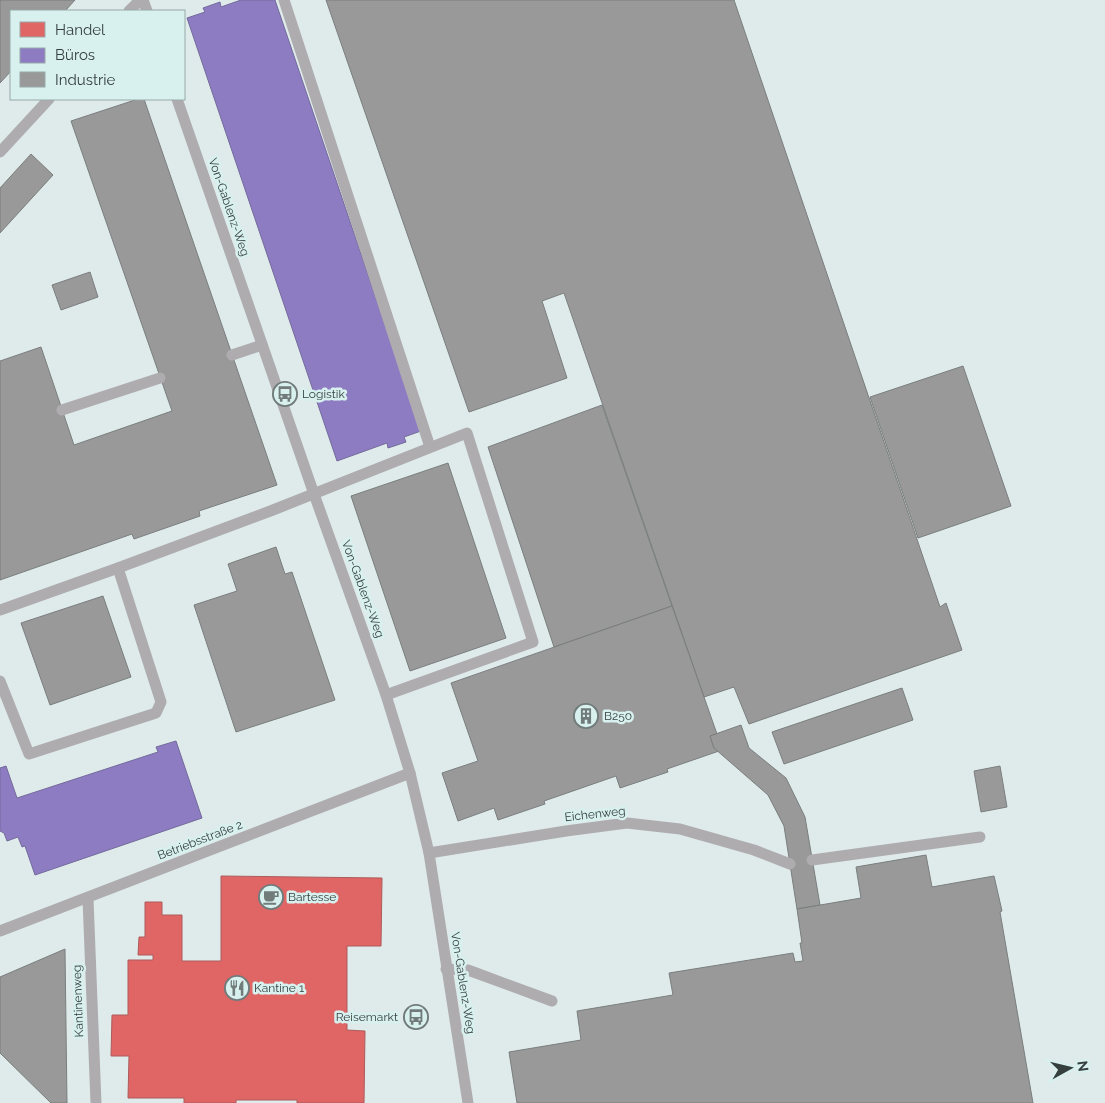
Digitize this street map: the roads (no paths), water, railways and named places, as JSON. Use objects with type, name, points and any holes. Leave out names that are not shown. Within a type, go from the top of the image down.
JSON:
[{"type":"lane","points":[[130,10],[141,0]]},
{"type":"lane","points":[[284,0],[430,447]]},
{"type":"lane","points":[[0,152],[48,100]]},
{"type":"lane","name":"Von-Gablenz-Weg","points":[[177,100],[386,695],[410,773],[429,853],[468,1103]]},
{"type":"lane","points":[[232,355],[262,345]]},
{"type":"lane","points":[[62,410],[160,378]]},
{"type":"lane","points":[[0,610],[314,494],[467,433],[533,642],[386,695]]},
{"type":"lane","points":[[0,681],[29,754],[156,713],[161,702],[118,568]]},
{"type":"lane","name":"Betriebsstraße 2","points":[[0,931],[88,899],[410,773]]},
{"type":"lane","name":"Eichenweg","points":[[429,853],[627,823],[680,829],[754,850],[790,864]]},
{"type":"lane","points":[[812,860],[980,837]]},
{"type":"lane","name":"Kantinenweg","points":[[88,899],[96,1103]]},
{"type":"lane","points":[[446,969],[468,970],[552,1001]]},
{"type":"place","name":"Logistik","points":[[285,394]]},
{"type":"place","name":"B250","points":[[586,716]]},
{"type":"place","name":"Bartesse","points":[[271,897]]},
{"type":"place","name":"Kantine 1","points":[[237,988]]},
{"type":"place","name":"Reisemarkt","points":[[416,1017]]}]
